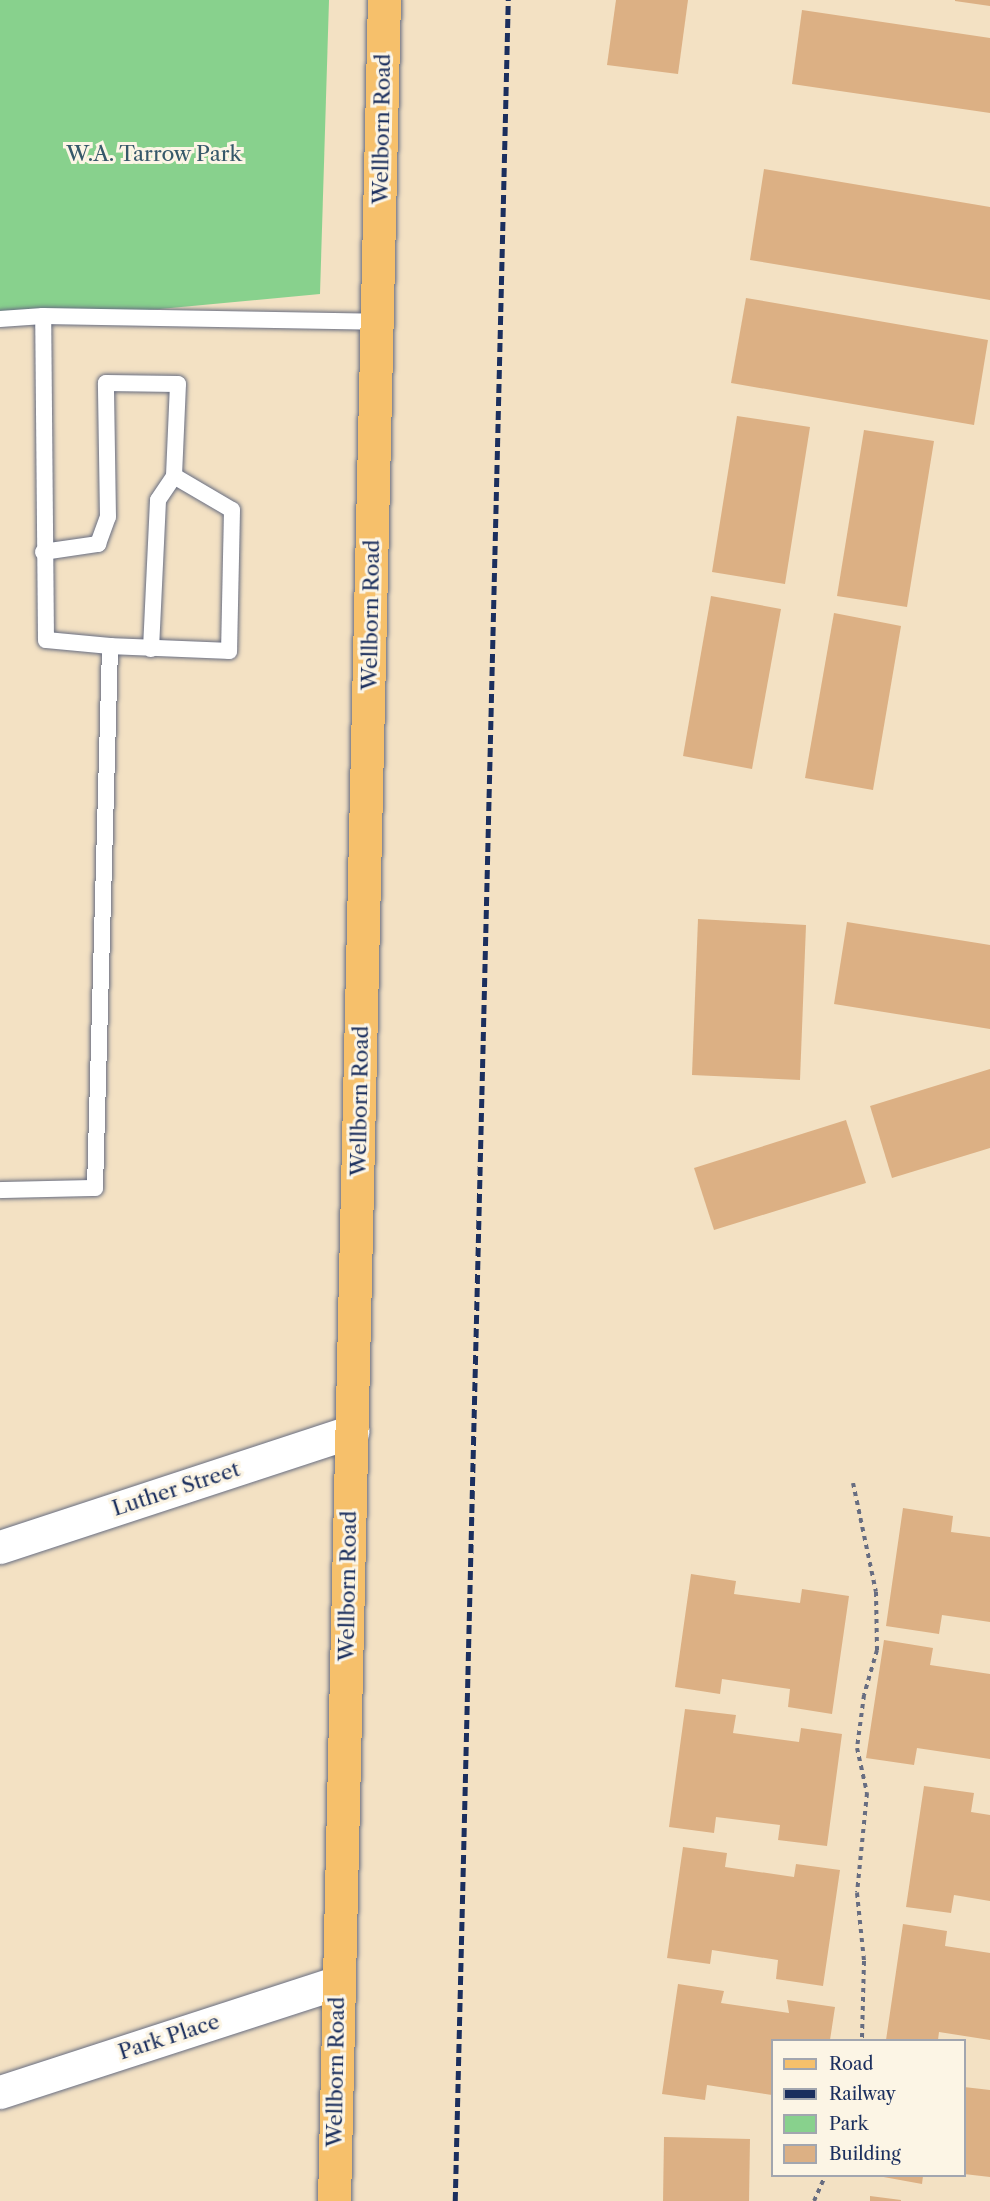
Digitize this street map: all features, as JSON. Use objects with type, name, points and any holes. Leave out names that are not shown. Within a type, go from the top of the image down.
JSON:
[{"type":"main road","name":"Wellborn Road","points":[[334,2201],[384,0]]},
{"type":"street","name":"Luther Street","points":[[0,1547],[352,1431]]},
{"type":"street","name":"Park Place","points":[[0,2092],[338,1982]]},
{"type":"lane","points":[[43,316],[46,640],[151,650],[229,651],[232,510],[174,476]]},
{"type":"lane","points":[[0,319],[43,316],[377,322]]},
{"type":"lane","points":[[44,552],[98,544],[108,518],[106,383],[178,384],[174,476],[158,500],[151,650]]},
{"type":"lane","points":[[0,1190],[95,1188],[110,646]]},
{"type":"path","points":[[853,1483],[876,1592],[877,1650],[864,1695],[857,1748],[867,1793],[857,1893],[864,1961],[862,2039]]},
{"type":"path","points":[[814,2201],[824,2177]]},
{"type":"green space","name":"W.A. Tarrow Park","points":[[0,0],[329,0],[320,294],[0,324]]},
{"type":"building","points":[[616,0],[688,0],[678,74],[607,65]]},
{"type":"building","points":[[955,0],[990,0],[990,6],[955,1]]},
{"type":"building","points":[[802,10],[990,38],[990,113],[792,84]]},
{"type":"building","points":[[764,169],[990,207],[990,300],[750,260]]},
{"type":"building","points":[[746,298],[988,340],[974,425],[731,383]]},
{"type":"building","points":[[737,416],[810,427],[785,584],[712,572]]},
{"type":"building","points":[[864,430],[934,441],[907,607],[837,596]]},
{"type":"building","points":[[711,596],[781,609],[752,769],[683,756]]},
{"type":"building","points":[[834,613],[901,626],[873,790],[805,778]]},
{"type":"building","points":[[698,919],[806,925],[800,1080],[692,1075]]},
{"type":"building","points":[[847,922],[990,945],[990,1029],[834,1004]]},
{"type":"building","points":[[990,1069],[990,1148],[892,1178],[870,1106]]},
{"type":"building","points":[[846,1120],[866,1183],[714,1230],[694,1168]]},
{"type":"building","points":[[903,1508],[953,1516],[951,1532],[990,1537],[990,1622],[942,1615],[939,1634],[886,1626]]},
{"type":"building","points":[[691,1574],[736,1581],[734,1594],[800,1603],[802,1589],[849,1596],[832,1714],[788,1707],[790,1689],[722,1679],[720,1694],[675,1687]]},
{"type":"building","points":[[884,1640],[933,1648],[930,1665],[990,1674],[990,1759],[917,1748],[914,1765],[866,1758]]},
{"type":"building","points":[[685,1709],[736,1715],[733,1733],[799,1742],[801,1728],[842,1734],[827,1846],[778,1840],[780,1825],[716,1817],[714,1833],[669,1827]]},
{"type":"building","points":[[924,1786],[974,1793],[971,1812],[990,1815],[990,1901],[954,1895],[951,1913],[906,1907]]},
{"type":"building","points":[[683,1847],[727,1853],[725,1867],[794,1877],[796,1864],[840,1870],[823,1986],[776,1979],[778,1960],[712,1950],[710,1964],[667,1958]]},
{"type":"building","points":[[903,1924],[947,1931],[945,1946],[990,1953],[990,2040],[939,2032],[938,2039],[886,2039]]},
{"type":"building","points":[[678,1984],[724,1991],[721,2003],[789,2013],[787,2000],[835,2007],[830,2039],[771,2039],[771,2095],[707,2085],[705,2100],[662,2094]]},
{"type":"building","points":[[966,2087],[990,2090],[990,2177],[966,2174]]},
{"type":"building","points":[[664,2137],[750,2139],[749,2201],[663,2201]]},
{"type":"building","points":[[884,2177],[923,2177],[922,2184]]},
{"type":"building","points":[[870,2196],[901,2200],[901,2201],[870,2201]]},
{"type":"railway","points":[[455,2201],[508,0]]}]
